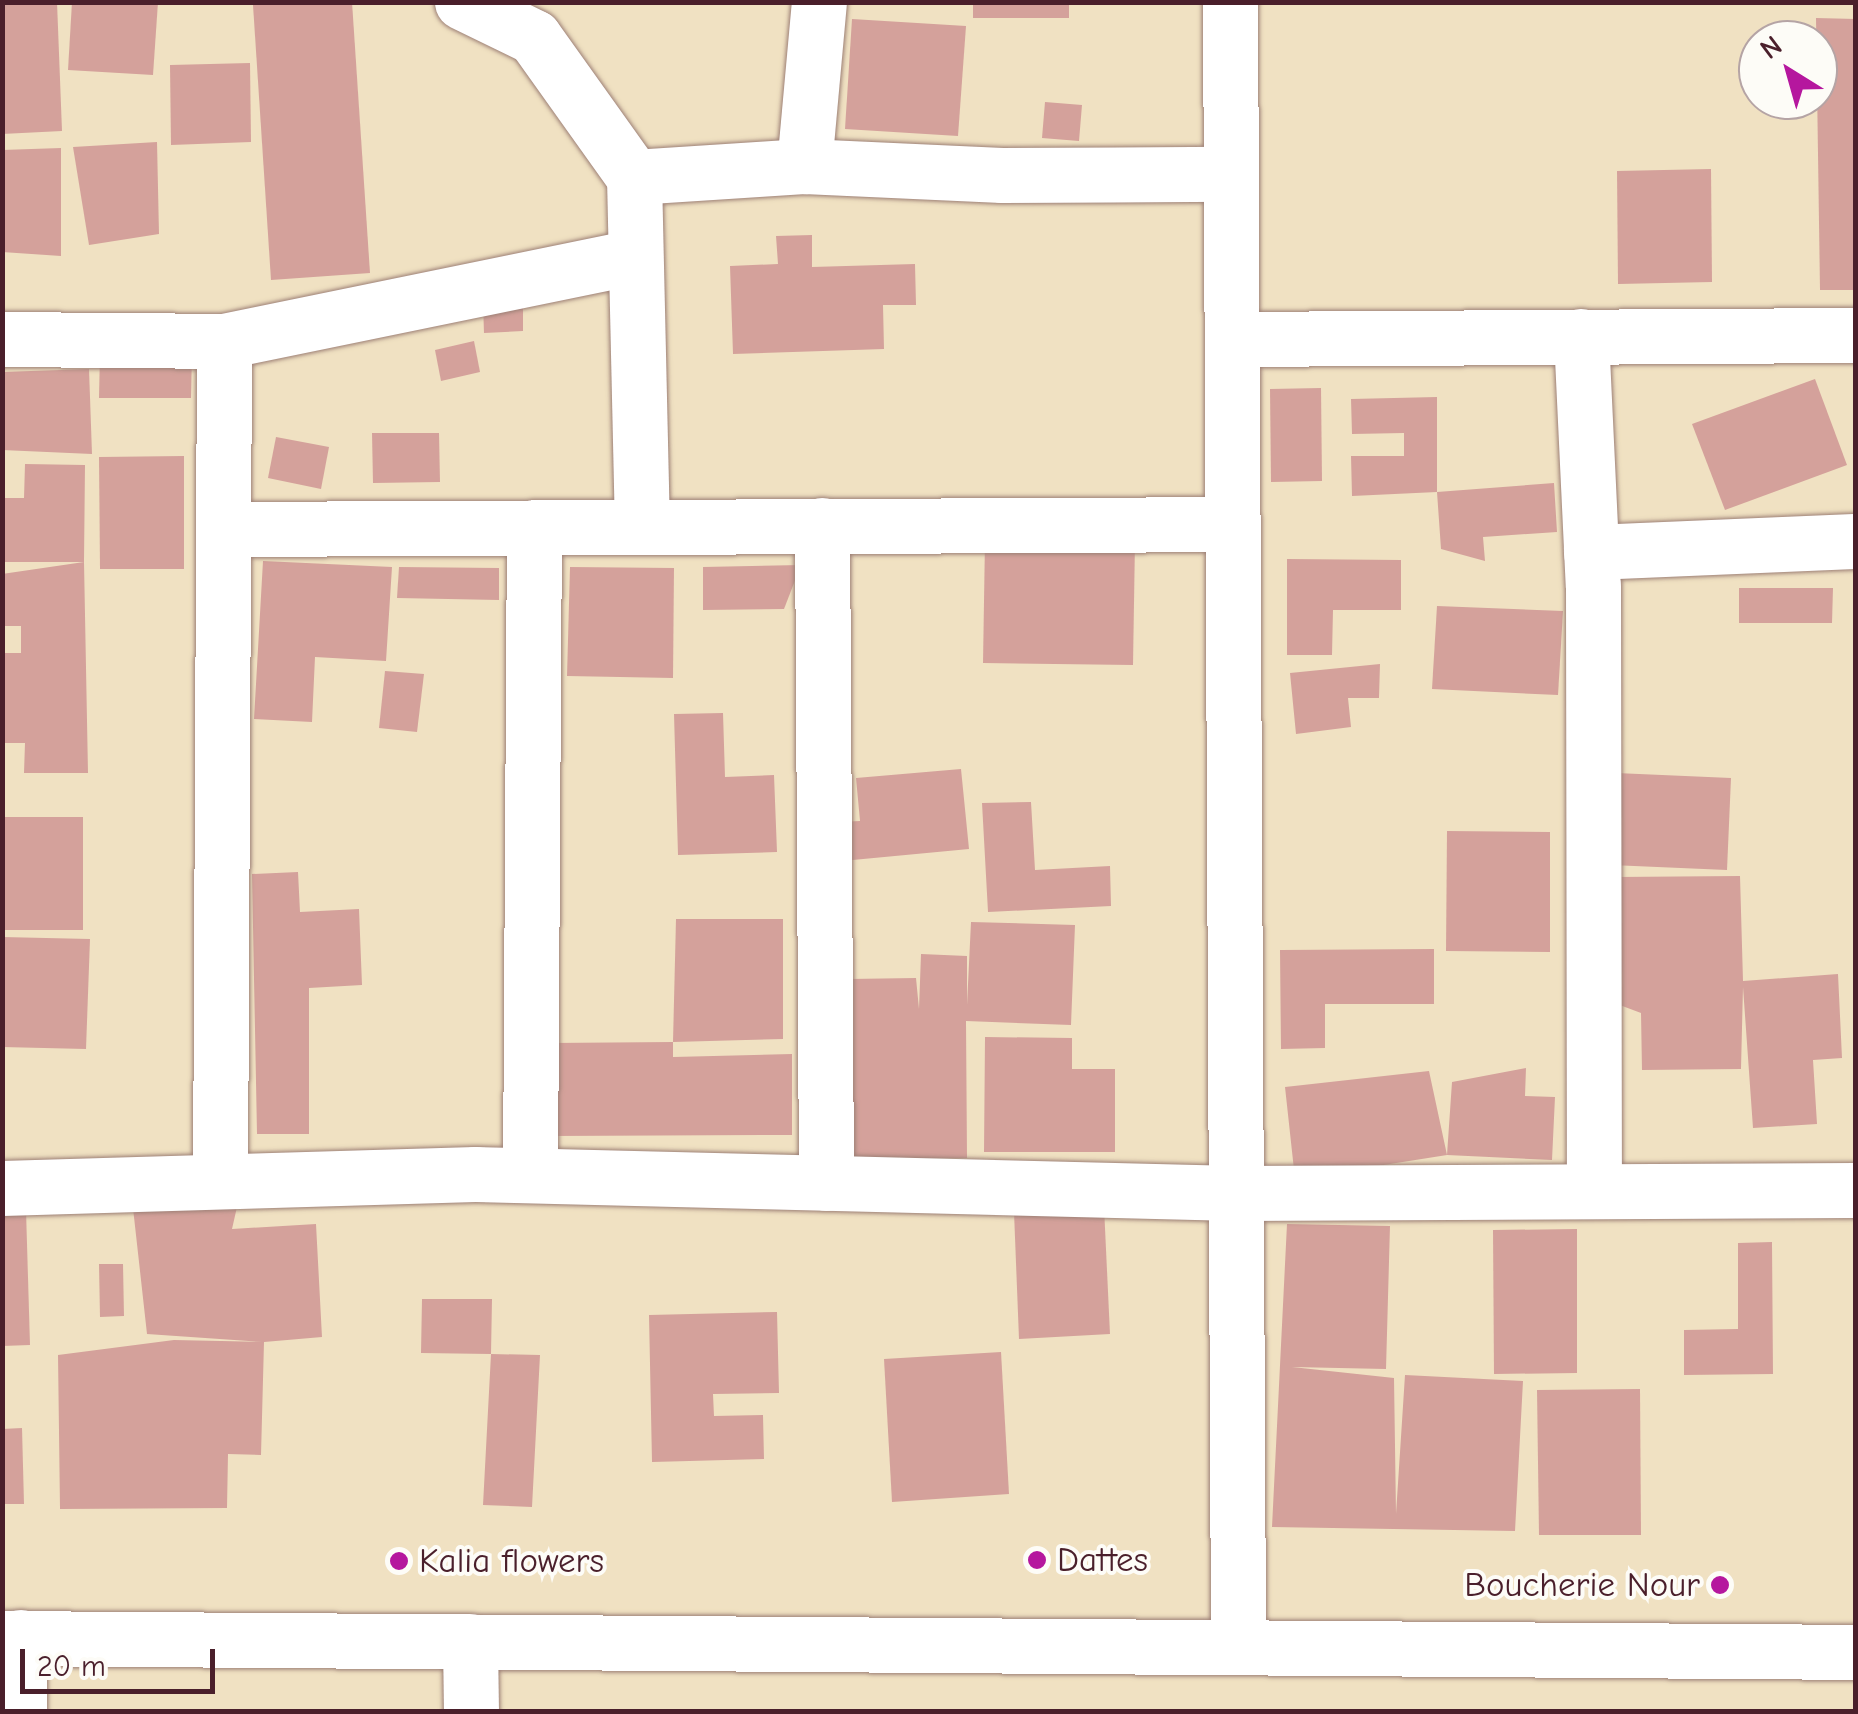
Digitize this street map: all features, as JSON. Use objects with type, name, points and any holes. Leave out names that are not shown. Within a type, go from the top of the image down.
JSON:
[{"type":"street","points":[[462,2],[534,20],[634,178],[642,526]]},
{"type":"street","points":[[804,166],[818,2]]},
{"type":"street","points":[[1230,2],[1238,1647]]},
{"type":"street","points":[[634,178],[804,166],[985,174],[1231,174]]},
{"type":"street","points":[[2,340],[224,341],[634,257]]},
{"type":"street","points":[[1232,339],[1856,335]]},
{"type":"street","points":[[1581,336],[1591,552],[1594,1190]]},
{"type":"street","points":[[220,1181],[224,341]]},
{"type":"street","points":[[226,529],[1233,524]]},
{"type":"street","points":[[822,525],[826,1182]]},
{"type":"street","points":[[530,1175],[534,527]]},
{"type":"street","points":[[1591,552],[1856,541]]},
{"type":"street","points":[[2,1188],[530,1175],[1236,1194],[1856,1190]]},
{"type":"street","points":[[19,1712],[11,1637],[1856,1652]]},
{"type":"street","points":[[470,1641],[471,1712]]},
{"type":"building","points":[[2,2],[57,2],[62,131],[2,134]]},
{"type":"building","points":[[72,2],[158,2],[153,75],[68,70]]},
{"type":"building","points":[[352,2],[370,273],[271,280],[253,5]]},
{"type":"building","points":[[973,2],[1069,2],[1069,18],[973,18]]},
{"type":"building","points":[[852,19],[966,26],[958,136],[845,129]]},
{"type":"building","points":[[1856,19],[1856,290],[1820,290],[1818,120],[1838,120],[1838,20],[1816,20]]},
{"type":"building","points":[[250,63],[251,142],[171,145],[170,65]]},
{"type":"building","points":[[1045,102],[1082,105],[1079,141],[1042,138]]},
{"type":"building","points":[[157,142],[159,234],[89,245],[73,147]]},
{"type":"building","points":[[61,148],[61,256],[2,252],[2,150]]},
{"type":"building","points":[[1711,169],[1712,282],[1618,284],[1617,171]]},
{"type":"building","points":[[812,235],[812,267],[915,264],[916,305],[883,305],[884,349],[733,354],[730,266],[778,264],[776,236]]},
{"type":"building","points":[[523,302],[523,331],[484,333],[483,303]]},
{"type":"building","points":[[474,341],[480,372],[441,381],[435,350]]},
{"type":"building","points":[[100,352],[192,353],[191,398],[99,398]]},
{"type":"building","points":[[89,369],[92,454],[2,450],[2,372]]},
{"type":"building","points":[[1815,379],[1847,465],[1725,510],[1692,424]]},
{"type":"building","points":[[1321,388],[1322,481],[1271,482],[1270,389]]},
{"type":"building","points":[[1437,397],[1437,492],[1352,496],[1351,456],[1404,456],[1404,433],[1352,434],[1351,399]]},
{"type":"building","points":[[372,433],[439,433],[440,482],[373,483]]},
{"type":"building","points":[[276,437],[329,447],[321,489],[268,478]]},
{"type":"building","points":[[184,456],[184,569],[100,569],[99,457]]},
{"type":"building","points":[[25,464],[85,465],[84,562],[2,562],[2,498],[24,498]]},
{"type":"building","points":[[1554,483],[1557,532],[1483,537],[1485,561],[1441,549],[1437,492]]},
{"type":"building","points":[[985,540],[1135,541],[1133,665],[983,663]]},
{"type":"building","points":[[1287,559],[1401,560],[1401,610],[1333,610],[1332,655],[1287,655]]},
{"type":"building","points":[[263,561],[392,567],[386,661],[315,657],[312,722],[254,719]]},
{"type":"building","points":[[84,562],[88,773],[24,773],[25,743],[2,743],[2,653],[21,653],[21,626],[2,626],[2,574]]},
{"type":"building","points":[[801,565],[784,609],[703,610],[703,567]]},
{"type":"building","points":[[399,567],[499,568],[499,600],[397,598]]},
{"type":"building","points":[[570,567],[674,568],[673,678],[567,676]]},
{"type":"building","points":[[1739,588],[1833,588],[1832,623],[1739,623]]},
{"type":"building","points":[[1437,606],[1563,611],[1558,695],[1432,689]]},
{"type":"building","points":[[1380,664],[1379,698],[1348,698],[1351,727],[1296,734],[1290,673]]},
{"type":"building","points":[[385,671],[424,674],[417,732],[379,728]]},
{"type":"building","points":[[723,713],[725,777],[774,775],[777,852],[678,855],[674,714]]},
{"type":"building","points":[[961,769],[969,849],[842,861],[839,822],[860,821],[856,778]]},
{"type":"building","points":[[1616,773],[1731,778],[1727,870],[1611,865]]},
{"type":"building","points":[[1031,802],[1035,870],[1110,866],[1111,906],[988,912],[982,803]]},
{"type":"building","points":[[2,817],[83,817],[83,930],[2,930]]},
{"type":"building","points":[[1447,831],[1550,832],[1550,952],[1446,951]]},
{"type":"building","points":[[298,872],[300,912],[359,909],[362,985],[309,988],[309,1134],[257,1134],[252,874]]},
{"type":"building","points":[[1740,876],[1743,981],[1838,974],[1842,1058],[1813,1060],[1817,1124],[1753,1128],[1743,987],[1741,1069],[1642,1070],[1641,1013],[1617,1004],[1616,877]]},
{"type":"building","points":[[676,919],[783,919],[783,1039],[673,1042]]},
{"type":"building","points":[[971,922],[1075,925],[1071,1025],[966,1021],[967,1158],[852,1159],[849,979],[916,978],[919,1009],[921,954],[967,956],[967,1005]]},
{"type":"building","points":[[2,937],[90,939],[86,1049],[2,1047]]},
{"type":"building","points":[[1434,949],[1434,1004],[1325,1004],[1325,1048],[1281,1049],[1280,950]]},
{"type":"building","points":[[985,1037],[1072,1038],[1072,1069],[1115,1069],[1115,1152],[984,1152]]},
{"type":"building","points":[[673,1042],[673,1057],[792,1054],[792,1135],[550,1136],[550,1043]]},
{"type":"building","points":[[1526,1068],[1525,1096],[1555,1097],[1552,1160],[1447,1155],[1452,1082]]},
{"type":"building","points":[[1429,1071],[1447,1155],[1295,1179],[1285,1087]]},
{"type":"building","points":[[237,1207],[232,1229],[316,1224],[322,1337],[264,1342],[261,1455],[228,1454],[227,1508],[60,1509],[58,1355],[174,1340],[262,1342],[147,1334],[133,1208]]},
{"type":"building","points":[[1104,1207],[1110,1334],[1019,1339],[1014,1212]]},
{"type":"building","points":[[26,1210],[30,1345],[2,1346],[2,1211]]},
{"type":"building","points":[[1287,1224],[1390,1226],[1386,1369],[1292,1367],[1394,1378],[1396,1514],[1405,1375],[1523,1381],[1515,1531],[1272,1527]]},
{"type":"building","points":[[1577,1229],[1577,1373],[1494,1374],[1493,1230]]},
{"type":"building","points":[[1772,1242],[1773,1374],[1684,1375],[1684,1330],[1738,1329],[1738,1243]]},
{"type":"building","points":[[99,1264],[123,1264],[124,1316],[100,1317]]},
{"type":"building","points":[[422,1299],[492,1299],[491,1354],[421,1353]]},
{"type":"building","points":[[777,1312],[779,1393],[713,1394],[714,1416],[763,1415],[764,1459],[652,1462],[649,1315]]},
{"type":"building","points":[[1001,1352],[1009,1494],[892,1502],[884,1359]]},
{"type":"building","points":[[491,1354],[540,1355],[532,1507],[483,1505]]},
{"type":"building","points":[[1640,1389],[1641,1535],[1539,1535],[1537,1390]]},
{"type":"building","points":[[22,1428],[24,1504],[2,1504],[2,1429]]},
{"type":"place","name":"Dattes","points":[[1037,1560]]},
{"type":"place","name":"Kalia flowers","points":[[399,1561]]},
{"type":"place","name":"Boucherie Nour","points":[[1720,1585]]}]
